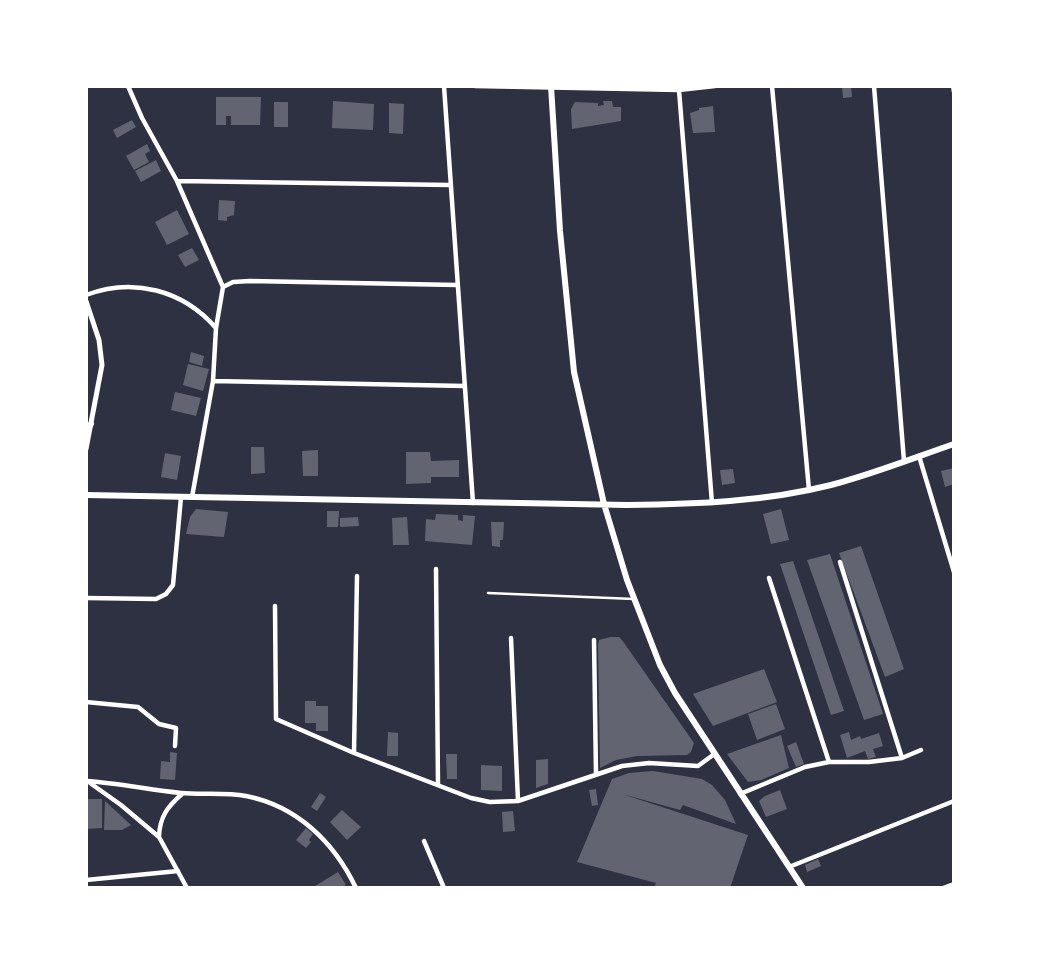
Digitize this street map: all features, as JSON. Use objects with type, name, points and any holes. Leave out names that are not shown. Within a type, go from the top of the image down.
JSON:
[{"type":"main road","points":[[551,87],[560,231],[574,372],[604,504],[634,599],[660,665],[713,755],[803,888]]},
{"type":"main road","points":[[86,431],[91,424]]},
{"type":"main road","points":[[86,495],[473,503],[712,503],[760,498],[834,484],[954,444]]},
{"type":"street","points":[[128,86],[142,118],[177,181],[223,287],[216,328],[213,381],[192,497]]},
{"type":"street","points":[[444,86],[473,503]]},
{"type":"street","points":[[475,86],[679,90],[715,86]]},
{"type":"street","points":[[772,86],[809,489]]},
{"type":"street","points":[[874,86],[904,461]]},
{"type":"street","points":[[953,86],[954,92]]},
{"type":"street","points":[[679,90],[712,503]]},
{"type":"street","points":[[177,181],[450,185]]},
{"type":"street","points":[[223,287],[233,282],[250,281],[457,285]]},
{"type":"street","points":[[86,295],[123,287],[153,289],[173,295],[191,305],[216,328]]},
{"type":"street","points":[[86,301],[102,357],[100,386],[86,449]]},
{"type":"street","points":[[213,381],[465,386]]},
{"type":"street","points":[[919,456],[954,572]]},
{"type":"street","points":[[86,598],[156,599],[166,594],[173,585],[181,497]]},
{"type":"street","points":[[840,562],[902,758]]},
{"type":"street","points":[[436,569],[438,785]]},
{"type":"street","points":[[354,753],[357,576]]},
{"type":"street","points":[[769,578],[829,762]]},
{"type":"street","points":[[275,606],[275,715],[279,722],[481,801],[518,801],[637,763],[698,766],[713,755]]},
{"type":"street","points":[[511,638],[518,801]]},
{"type":"street","points":[[594,640],[596,774]]},
{"type":"street","points":[[86,702],[138,707],[159,724],[176,728],[175,746]]},
{"type":"street","points":[[739,794],[805,767],[829,762],[869,762],[902,758],[921,750]]},
{"type":"street","points":[[87,781],[183,793],[245,796],[278,806],[309,824],[332,849],[356,888]]},
{"type":"street","points":[[87,781],[142,821],[159,837],[187,888]]},
{"type":"street","points":[[159,837],[160,821],[169,805],[183,793]]},
{"type":"street","points":[[788,867],[954,801]]},
{"type":"street","points":[[424,841],[444,888]]},
{"type":"street","points":[[86,880],[178,871]]},
{"type":"street","points":[[943,888],[954,884]]},
{"type":"lane","points":[[488,593],[634,599]]},
{"type":"building","points":[[842,86],[851,86],[852,97],[843,98]]},
{"type":"building","points":[[216,97],[261,97],[260,125],[231,125],[231,116],[226,116],[226,125],[216,125]]},
{"type":"building","points":[[333,101],[374,104],[373,130],[332,128]]},
{"type":"building","points":[[603,101],[612,101],[613,107],[621,107],[621,121],[572,129],[571,109],[575,102],[598,103],[598,106],[604,105]]},
{"type":"building","points":[[274,102],[288,102],[288,127],[274,127]]},
{"type":"building","points":[[389,103],[404,104],[403,134],[389,133]]},
{"type":"building","points":[[713,106],[715,132],[693,133],[690,113],[699,108]]},
{"type":"building","points":[[132,120],[136,127],[117,138],[113,130]]},
{"type":"building","points":[[147,144],[150,151],[145,154],[149,162],[134,170],[126,156]]},
{"type":"building","points":[[156,160],[161,171],[141,182],[135,171]]},
{"type":"building","points":[[219,200],[235,201],[234,215],[227,217],[227,221],[218,220]]},
{"type":"building","points":[[177,210],[189,234],[167,245],[155,222]]},
{"type":"building","points":[[192,248],[199,260],[185,267],[178,255]]},
{"type":"building","points":[[191,352],[204,356],[202,366],[189,362]]},
{"type":"building","points":[[188,364],[209,369],[203,391],[183,385]]},
{"type":"building","points":[[175,392],[201,398],[196,416],[171,410]]},
{"type":"building","points":[[251,447],[264,447],[265,473],[251,474]]},
{"type":"building","points":[[318,450],[318,476],[303,476],[302,451]]},
{"type":"building","points":[[406,452],[430,452],[431,461],[459,460],[459,477],[431,477],[431,483],[406,484]]},
{"type":"building","points":[[165,453],[181,456],[177,480],[161,477]]},
{"type":"building","points":[[954,468],[954,484],[945,487],[941,471]]},
{"type":"building","points":[[733,469],[735,483],[722,485],[720,470]]},
{"type":"building","points":[[196,509],[228,512],[224,537],[186,534],[190,517]]},
{"type":"building","points":[[781,509],[789,540],[771,544],[763,514]]},
{"type":"building","points":[[327,511],[339,511],[338,527],[327,527]]},
{"type":"building","points":[[436,514],[458,515],[458,520],[463,521],[463,515],[475,516],[472,545],[425,541],[426,519],[435,520]]},
{"type":"building","points":[[358,517],[359,526],[340,527],[340,518]]},
{"type":"building","points":[[407,517],[409,545],[393,545],[392,518]]},
{"type":"building","points":[[491,522],[504,522],[500,547],[492,546]]},
{"type":"building","points":[[861,546],[904,669],[885,677],[839,553]]},
{"type":"building","points":[[830,554],[883,714],[864,720],[807,560]]},
{"type":"building","points":[[793,561],[844,711],[831,715],[780,564]]},
{"type":"building","points":[[619,637],[622,640],[694,743],[687,755],[637,756],[616,760],[600,768],[598,644],[599,640]]},
{"type":"building","points":[[764,669],[777,702],[713,726],[693,694]]},
{"type":"building","points":[[305,701],[316,701],[316,706],[328,706],[328,731],[316,731],[316,723],[305,723]]},
{"type":"building","points":[[776,704],[785,729],[757,740],[748,714]]},
{"type":"building","points":[[388,732],[398,733],[398,756],[387,756]]},
{"type":"building","points":[[849,732],[851,740],[879,733],[883,746],[873,749],[876,757],[868,759],[865,751],[847,758],[840,735]]},
{"type":"building","points":[[781,735],[789,768],[761,780],[748,782],[727,754]]},
{"type":"building","points":[[796,742],[804,764],[796,767],[787,746]]},
{"type":"building","points":[[170,752],[177,753],[175,780],[160,779],[161,761],[170,762]]},
{"type":"building","points":[[446,754],[457,754],[457,779],[447,779]]},
{"type":"building","points":[[548,759],[548,784],[536,788],[536,760]]},
{"type":"building","points":[[481,765],[502,766],[502,791],[481,790]]},
{"type":"building","points":[[653,771],[702,779],[712,785],[725,800],[736,824],[683,805],[680,810],[622,794],[748,835],[730,888],[654,888],[656,883],[577,862],[612,779],[629,773]]},
{"type":"building","points":[[596,789],[598,805],[592,806],[589,790]]},
{"type":"building","points":[[780,790],[787,809],[766,817],[759,801]]},
{"type":"building","points":[[320,793],[326,797],[317,811],[311,807]]},
{"type":"building","points":[[86,799],[102,799],[102,828],[86,829]]},
{"type":"building","points":[[105,801],[131,825],[122,830],[104,830]]},
{"type":"building","points":[[342,810],[361,827],[347,840],[330,822]]},
{"type":"building","points":[[513,811],[515,831],[503,832],[502,812]]},
{"type":"building","points":[[306,828],[313,834],[306,848],[296,840]]},
{"type":"building","points":[[818,859],[821,866],[807,872],[805,865]]},
{"type":"building","points":[[338,872],[346,885],[339,888],[316,888],[315,886]]}]
